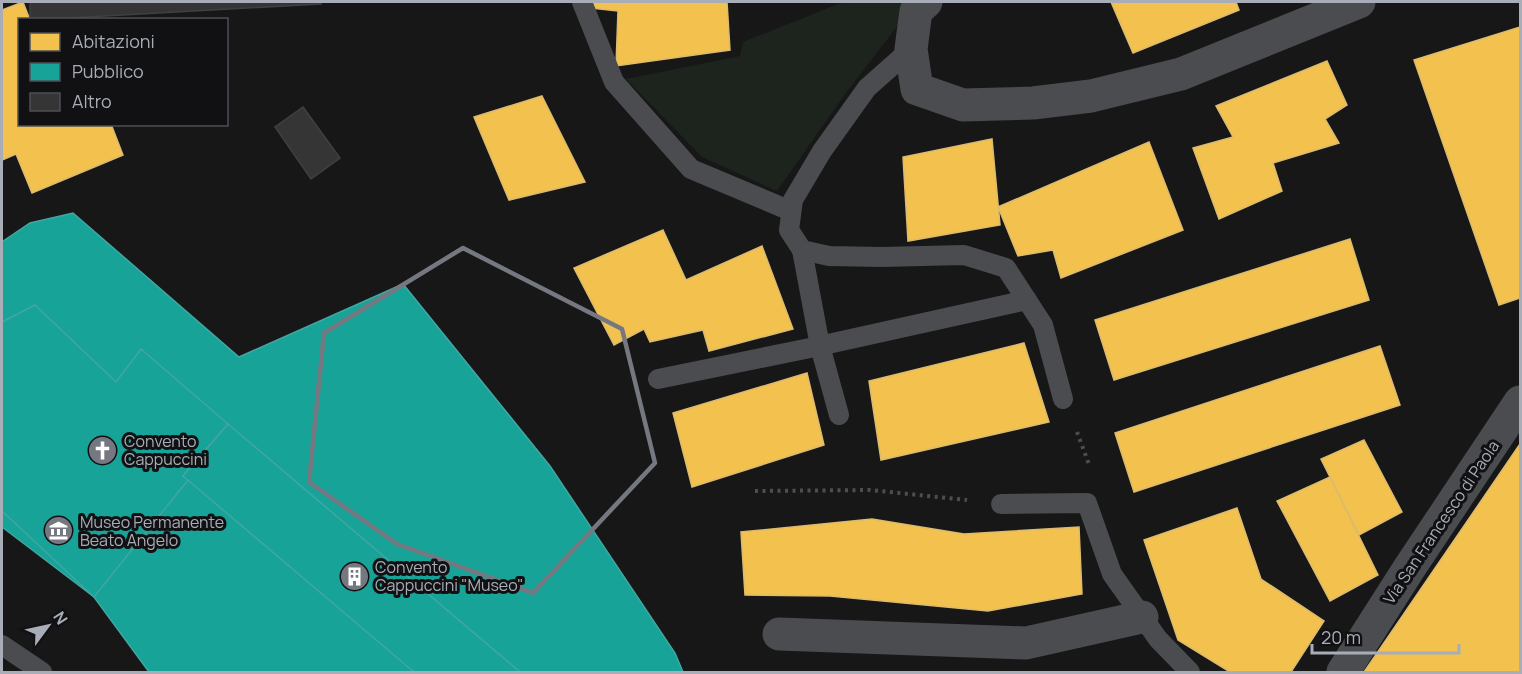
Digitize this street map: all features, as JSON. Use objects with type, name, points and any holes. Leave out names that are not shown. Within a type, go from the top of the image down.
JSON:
[{"type":"street","points":[[926,2],[916,11],[911,49],[917,89],[963,105],[1033,103],[1091,96],[1180,74],[1359,2]]},
{"type":"street","name":"Via San Francesco di Paola","points":[[1343,672],[1410,567],[1520,404]]},
{"type":"street","points":[[779,634],[1026,643],[1142,617]]},
{"type":"lane","points":[[582,2],[614,82],[691,169],[791,211]]},
{"type":"lane","points":[[839,415],[820,346],[802,250],[789,230],[793,200],[822,151],[867,88],[911,49]]},
{"type":"lane","points":[[802,250],[829,256],[964,255],[1006,268],[1043,325],[1063,399]]},
{"type":"lane","points":[[658,379],[1027,300]]},
{"type":"lane","points":[[1000,504],[1087,503],[1112,574],[1158,639],[1190,672]]},
{"type":"lane","points":[[2,645],[42,672]]},
{"type":"path","points":[[1063,399],[1090,466],[1087,503]]},
{"type":"path","points":[[755,491],[870,490],[1000,504]]},
{"type":"highlighted area","points":[[463,248],[622,329],[655,463],[533,593],[397,544],[309,482],[324,333]]},
{"type":"shaded area","points":[[843,2],[916,2],[845,94],[777,191],[702,157],[626,79],[740,56],[743,42]]},
{"type":"building: Abitazioni","points":[[23,2],[29,18],[18,18],[18,126],[112,126],[123,155],[32,193],[16,154],[2,160],[2,10]]},
{"type":"building: Abitazioni","points":[[590,2],[727,2],[730,50],[616,66],[618,11],[591,8]]},
{"type":"building: Abitazioni","points":[[1111,2],[1236,2],[1239,10],[1133,53]]},
{"type":"building: Abitazioni","points":[[1520,27],[1520,298],[1499,305],[1414,60]]},
{"type":"building: Abitazioni","points":[[1327,61],[1347,105],[1325,119],[1339,143],[1273,163],[1282,191],[1219,219],[1193,148],[1233,137],[1216,106]]},
{"type":"building: Abitazioni","points":[[542,96],[585,182],[509,200],[474,117]]},
{"type":"building: Abitazioni","points":[[992,139],[1000,225],[908,241],[903,157]]},
{"type":"building: Abitazioni","points":[[1149,142],[1183,230],[1061,278],[1053,250],[1018,256],[998,207]]},
{"type":"building: Abitazioni","points":[[663,230],[686,280],[762,246],[793,329],[709,351],[703,330],[650,342],[644,329],[614,345],[574,268]]},
{"type":"building: Abitazioni","points":[[1350,239],[1369,300],[1114,380],[1095,320]]},
{"type":"building: Abitazioni","points":[[1024,343],[1049,422],[881,460],[869,381]]},
{"type":"building: Abitazioni","points":[[1380,346],[1400,405],[1134,492],[1115,433]]},
{"type":"building: Abitazioni","points":[[807,373],[824,445],[692,487],[673,413]]},
{"type":"building: Abitazioni","points":[[1364,440],[1402,512],[1359,535],[1321,459]]},
{"type":"building: Abitazioni","points":[[1520,444],[1520,672],[1364,672]]},
{"type":"building: Abitazioni","points":[[1330,477],[1378,575],[1330,601],[1277,501]]},
{"type":"building: Abitazioni","points":[[1237,508],[1261,579],[1324,621],[1291,672],[1230,672],[1178,640],[1144,540]]},
{"type":"building: Abitazioni","points":[[872,519],[964,534],[1079,527],[1082,594],[988,611],[830,596],[745,595],[741,532]]},
{"type":"building: Pubblico","points":[[73,213],[239,357],[403,284],[550,466],[675,653],[683,672],[149,672],[94,597],[2,527],[2,242],[30,223]]},
{"type":"building: Pubblico","name":"Convento Cappuccini","points":[[35,305],[116,382],[141,349],[228,424],[183,476],[188,480],[94,597],[2,511],[2,322]]},
{"type":"building: Pubblico","name":"Convento Cappuccini \"Museo\"","points":[[228,424],[520,672],[414,672],[183,476]]},
{"type":"building: Altro","points":[[30,2],[321,2],[321,4],[66,18],[30,18]]},
{"type":"building: Altro","points":[[303,107],[340,158],[311,179],[275,127]]},
{"type":"place","name":"Convento Cappuccini","points":[[103,450]]},
{"type":"place","name":"Museo Permanente Beato Angelo","points":[[59,531]]},
{"type":"place","name":"Convento Cappuccini \"Museo\"","points":[[354,576]]}]
